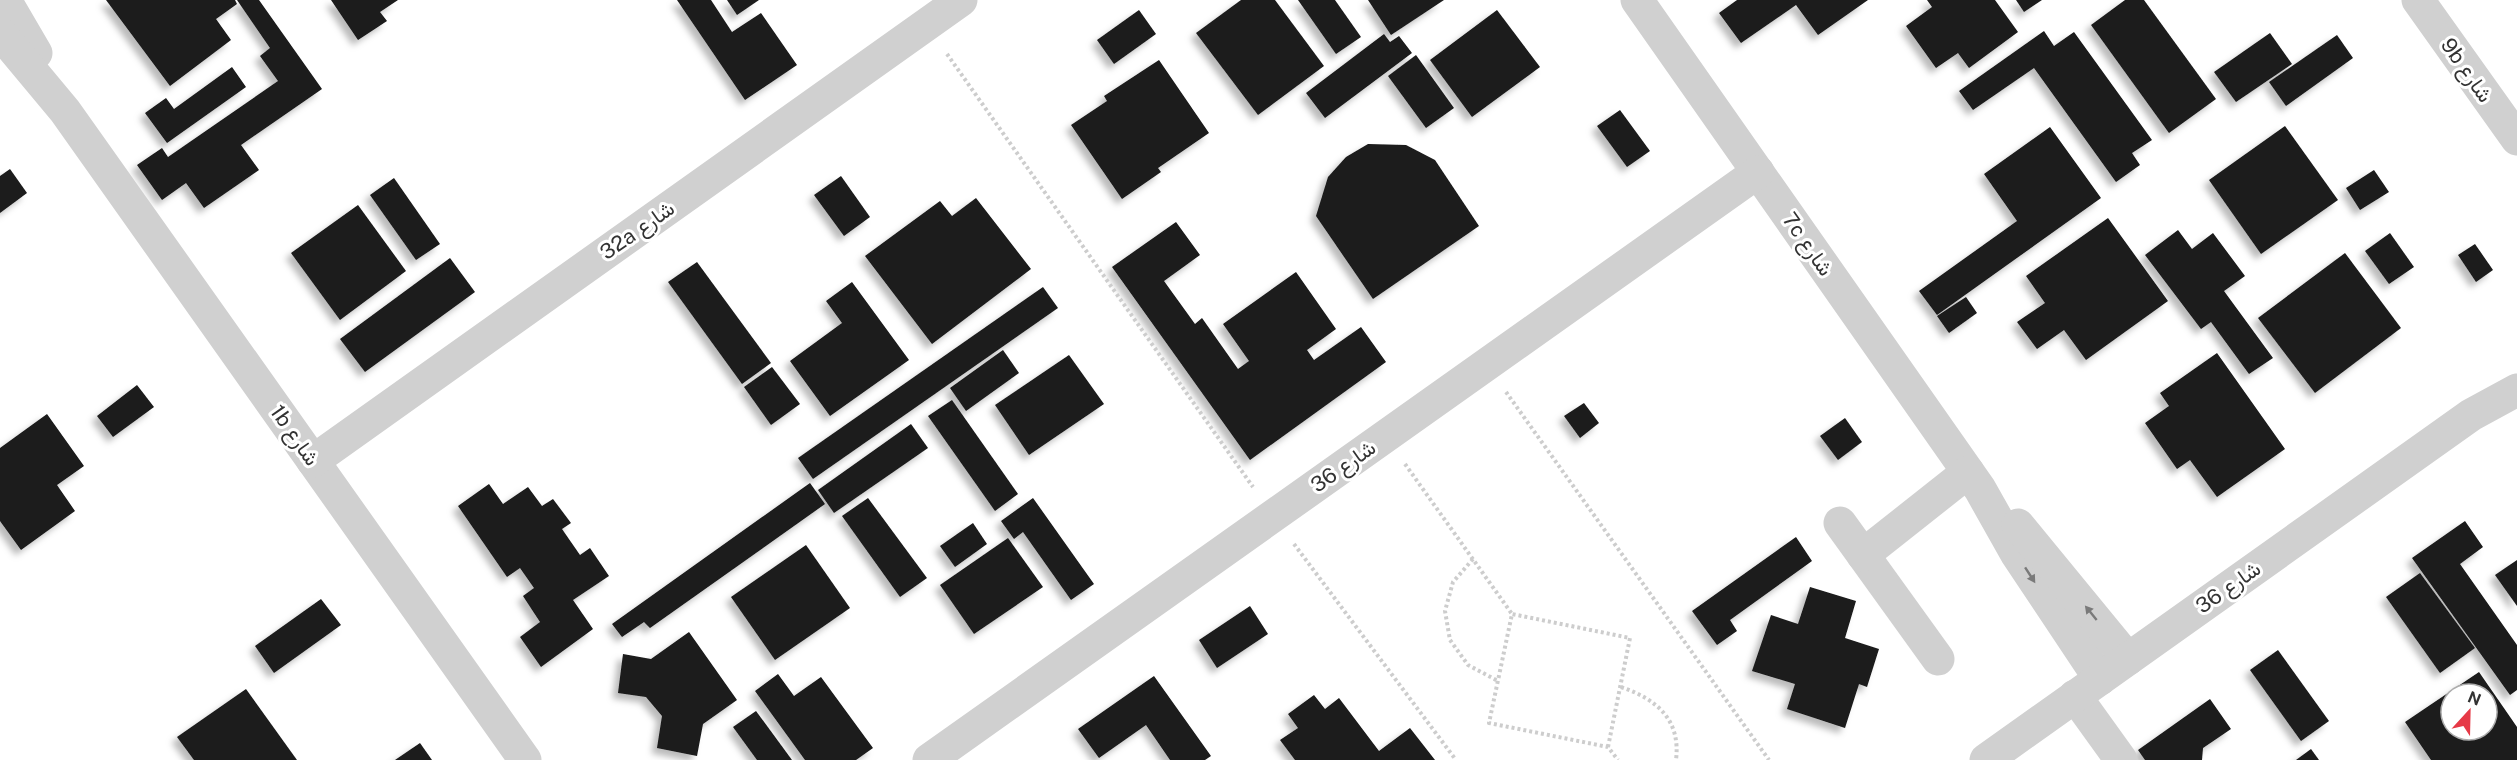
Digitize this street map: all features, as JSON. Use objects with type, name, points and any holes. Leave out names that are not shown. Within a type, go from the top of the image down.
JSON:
[{"type":"street","name":"1b شارع","points":[[5,0],[32,44],[65,111]]},
{"type":"street","name":"32a شارع","points":[[313,461],[961,0]]},
{"type":"street","name":"7c شارع","points":[[1637,0],[1974,480],[2016,553],[2087,688],[2121,760]]},
{"type":"street","name":"9b شارع","points":[[2418,0],[2517,139]]},
{"type":"street","name":"1b شارع","points":[[0,33],[65,111],[525,760]]},
{"type":"street","name":"شارع 36","points":[[929,760],[1758,172]]},
{"type":"street","name":"شارع 36","points":[[2471,415],[2517,368]]},
{"type":"street","name":"شارع 36","points":[[1986,760],[2471,415],[2517,390]]},
{"type":"street","name":"7c شارع","points":[[1974,480],[2033,542],[2128,659]]},
{"type":"street","points":[[1863,555],[1974,480]]},
{"type":"street","points":[[1840,523],[1938,659]]},
{"type":"path","points":[[926,25],[1274,516],[1456,760]]},
{"type":"path","points":[[1487,364],[1769,760]]},
{"type":"path","points":[[1385,436],[1512,614],[1630,638],[1608,747]]},
{"type":"path","points":[[1473,559],[1453,582],[1444,611],[1450,640],[1468,665],[1498,681]]},
{"type":"path","points":[[1512,614],[1489,723],[1608,747],[1618,760]]},
{"type":"path","points":[[1621,687],[1643,695],[1660,708],[1672,727],[1677,748],[1676,760]]},
{"type":"building","points":[[106,0],[235,0],[237,4],[216,19],[231,40],[170,86]]},
{"type":"building","points":[[237,0],[259,0],[322,89],[241,145],[259,170],[204,208],[186,183],[162,200],[137,165],[162,148],[168,157],[278,81],[260,56],[270,48]]},
{"type":"building","points":[[331,0],[398,0],[380,12],[387,21],[358,40]]},
{"type":"building","points":[[677,0],[711,0],[732,32],[761,13],[797,65],[745,100]]},
{"type":"building","points":[[727,0],[759,0],[737,15]]},
{"type":"building","points":[[1241,0],[1275,0],[1324,66],[1258,115],[1196,33]]},
{"type":"building","points":[[1298,0],[1335,0],[1361,37],[1336,54]]},
{"type":"building","points":[[1368,0],[1444,0],[1391,35]]},
{"type":"building","points":[[1737,0],[1868,0],[1818,35],[1796,5],[1741,43],[1719,13]]},
{"type":"building","points":[[1927,0],[1995,0],[2018,32],[1969,68],[1958,53],[1936,68],[1906,26],[1932,7]]},
{"type":"building","points":[[2016,0],[2042,0],[2024,12]]},
{"type":"building","points":[[2125,0],[2144,0],[2216,99],[2169,133],[2091,25]]},
{"type":"building","points":[[1139,10],[1156,34],[1114,64],[1097,40]]},
{"type":"building","points":[[1497,10],[1540,67],[1472,117],[1430,60]]},
{"type":"building","points":[[2044,31],[2054,46],[2074,32],[2152,140],[2132,153],[2140,165],[2116,182],[2034,68],[1973,110],[1959,91]]},
{"type":"building","points":[[2270,33],[2292,64],[2236,102],[2214,72]]},
{"type":"building","points":[[1384,34],[1390,42],[1399,36],[1412,53],[1325,118],[1306,93]]},
{"type":"building","points":[[2337,35],[2353,58],[2286,106],[2269,82]]},
{"type":"building","points":[[1416,55],[1454,108],[1426,128],[1388,76]]},
{"type":"building","points":[[1159,60],[1209,133],[1158,168],[1161,172],[1122,199],[1071,125],[1107,101],[1104,96]]},
{"type":"building","points":[[232,67],[246,87],[167,143],[145,113],[166,98],[174,109]]},
{"type":"building","points":[[1620,110],[1650,151],[1627,167],[1597,126]]},
{"type":"building","points":[[2285,126],[2338,200],[2261,254],[2209,180]]},
{"type":"building","points":[[2050,127],[2101,198],[1937,315],[1919,291],[2017,221],[1984,174]]},
{"type":"building","points":[[1368,144],[1406,145],[1435,160],[1479,226],[1373,299],[1316,216],[1328,177],[1346,157]]},
{"type":"building","points":[[10,169],[27,193],[0,213],[0,176]]},
{"type":"building","points":[[2374,170],[2389,192],[2360,210],[2346,188]]},
{"type":"building","points":[[841,176],[870,217],[844,236],[814,195]]},
{"type":"building","points":[[394,178],[440,244],[416,260],[370,195]]},
{"type":"building","points":[[976,198],[1031,269],[932,344],[865,256],[940,201],[952,216]]},
{"type":"building","points":[[358,205],[406,271],[340,320],[291,253]]},
{"type":"building","points":[[2108,218],[2168,301],[2086,360],[2064,330],[2037,349],[2017,322],[2045,303],[2026,276]]},
{"type":"building","points":[[1176,222],[1200,255],[1164,281],[1195,324],[1202,318],[1238,369],[1249,361],[1223,324],[1296,272],[1336,329],[1307,350],[1314,360],[1361,327],[1386,362],[1250,460],[1112,267]]},
{"type":"building","points":[[2178,230],[2192,249],[2213,233],[2245,276],[2224,291],[2273,358],[2249,374],[2211,322],[2201,329],[2145,255]]},
{"type":"building","points":[[2390,233],[2414,267],[2389,284],[2365,251]]},
{"type":"building","points":[[2475,244],[2493,270],[2476,282],[2458,255]]},
{"type":"building","points":[[2345,253],[2401,328],[2315,393],[2258,318]]},
{"type":"building","points":[[450,258],[475,292],[365,372],[340,339]]},
{"type":"building","points":[[697,262],[771,363],[742,384],[668,282]]},
{"type":"building","points":[[852,282],[909,360],[830,416],[790,361],[842,323],[826,301]]},
{"type":"building","points":[[1043,287],[1058,308],[813,479],[798,458]]},
{"type":"building","points":[[1966,297],[1977,313],[1949,333],[1937,316]]},
{"type":"building","points":[[1003,350],[1019,373],[966,411],[950,388]]},
{"type":"building","points":[[2217,353],[2285,449],[2217,497],[2190,460],[2177,469],[2145,423],[2169,406],[2160,393]]},
{"type":"building","points":[[1069,355],[1104,404],[1029,455],[995,405]]},
{"type":"building","points":[[772,367],[800,404],[771,425],[744,387]]},
{"type":"building","points":[[137,385],[154,407],[113,437],[97,416]]},
{"type":"building","points":[[952,400],[1018,494],[995,511],[928,416]]},
{"type":"building","points":[[1584,403],[1599,423],[1580,438],[1564,416]]},
{"type":"building","points":[[47,414],[84,466],[57,485],[75,511],[21,550],[0,521],[0,448]]},
{"type":"building","points":[[1845,418],[1862,442],[1838,460],[1820,436]]},
{"type":"building","points":[[911,424],[928,448],[834,513],[818,490]]},
{"type":"building","points":[[810,483],[825,504],[650,628],[644,622],[622,637],[612,624]]},
{"type":"building","points":[[489,484],[503,504],[528,487],[542,506],[553,499],[571,523],[562,529],[580,555],[590,548],[609,576],[573,600],[593,629],[541,667],[520,637],[540,622],[523,596],[534,588],[520,568],[507,577],[458,506]]},
{"type":"building","points":[[868,498],[927,578],[900,597],[842,516]]},
{"type":"building","points":[[1033,498],[1094,584],[1071,600],[1023,532],[1014,539],[1001,521]]},
{"type":"building","points":[[2465,521],[2483,547],[2460,564],[2517,645],[2517,690],[2510,695],[2412,558]]},
{"type":"building","points":[[973,523],[987,544],[955,567],[940,546]]},
{"type":"building","points":[[1796,537],[1812,561],[1730,620],[1737,631],[1717,645],[1692,611]]},
{"type":"building","points":[[1008,538],[1043,587],[974,634],[940,585]]},
{"type":"building","points":[[806,545],[850,608],[775,660],[731,597]]},
{"type":"building","points":[[2517,560],[2517,606],[2495,575]]},
{"type":"building","points":[[2420,573],[2475,648],[2440,673],[2386,597]]},
{"type":"building","points":[[1810,587],[1856,601],[1845,638],[1879,649],[1867,687],[1859,684],[1845,728],[1787,709],[1795,684],[1752,671],[1771,615],[1798,624]]},
{"type":"building","points":[[321,599],[341,625],[274,673],[255,646]]},
{"type":"building","points":[[1250,606],[1268,634],[1217,668],[1199,640]]},
{"type":"building","points":[[689,632],[737,700],[703,724],[697,756],[657,748],[662,716],[646,697],[618,693],[623,654],[651,659]]},
{"type":"building","points":[[2278,650],[2329,721],[2301,741],[2250,670]]},
{"type":"building","points":[[2479,672],[2486,682],[2464,682]]},
{"type":"building","points":[[778,674],[794,696],[821,677],[873,748],[856,760],[805,760],[755,691]]},
{"type":"building","points":[[1154,676],[1211,756],[1205,760],[1170,760],[1146,725],[1099,758],[1078,729]]},
{"type":"building","points":[[246,689],[297,760],[194,760],[177,737]]},
{"type":"building","points":[[1314,695],[1325,709],[1339,698],[1379,751],[1410,728],[1435,760],[1295,760],[1280,740],[1298,728],[1288,714]]},
{"type":"building","points":[[2210,699],[2231,729],[2203,748],[2202,760],[2145,760],[2138,750]]},
{"type":"building","points":[[2439,699],[2439,742],[2499,742],[2499,701],[2517,727],[2517,760],[2431,760],[2405,722]]},
{"type":"building","points":[[756,711],[792,760],[757,760],[733,727]]},
{"type":"building","points":[[420,743],[432,760],[395,760]]},
{"type":"building","points":[[2311,749],[2319,760],[2296,760]]}]
